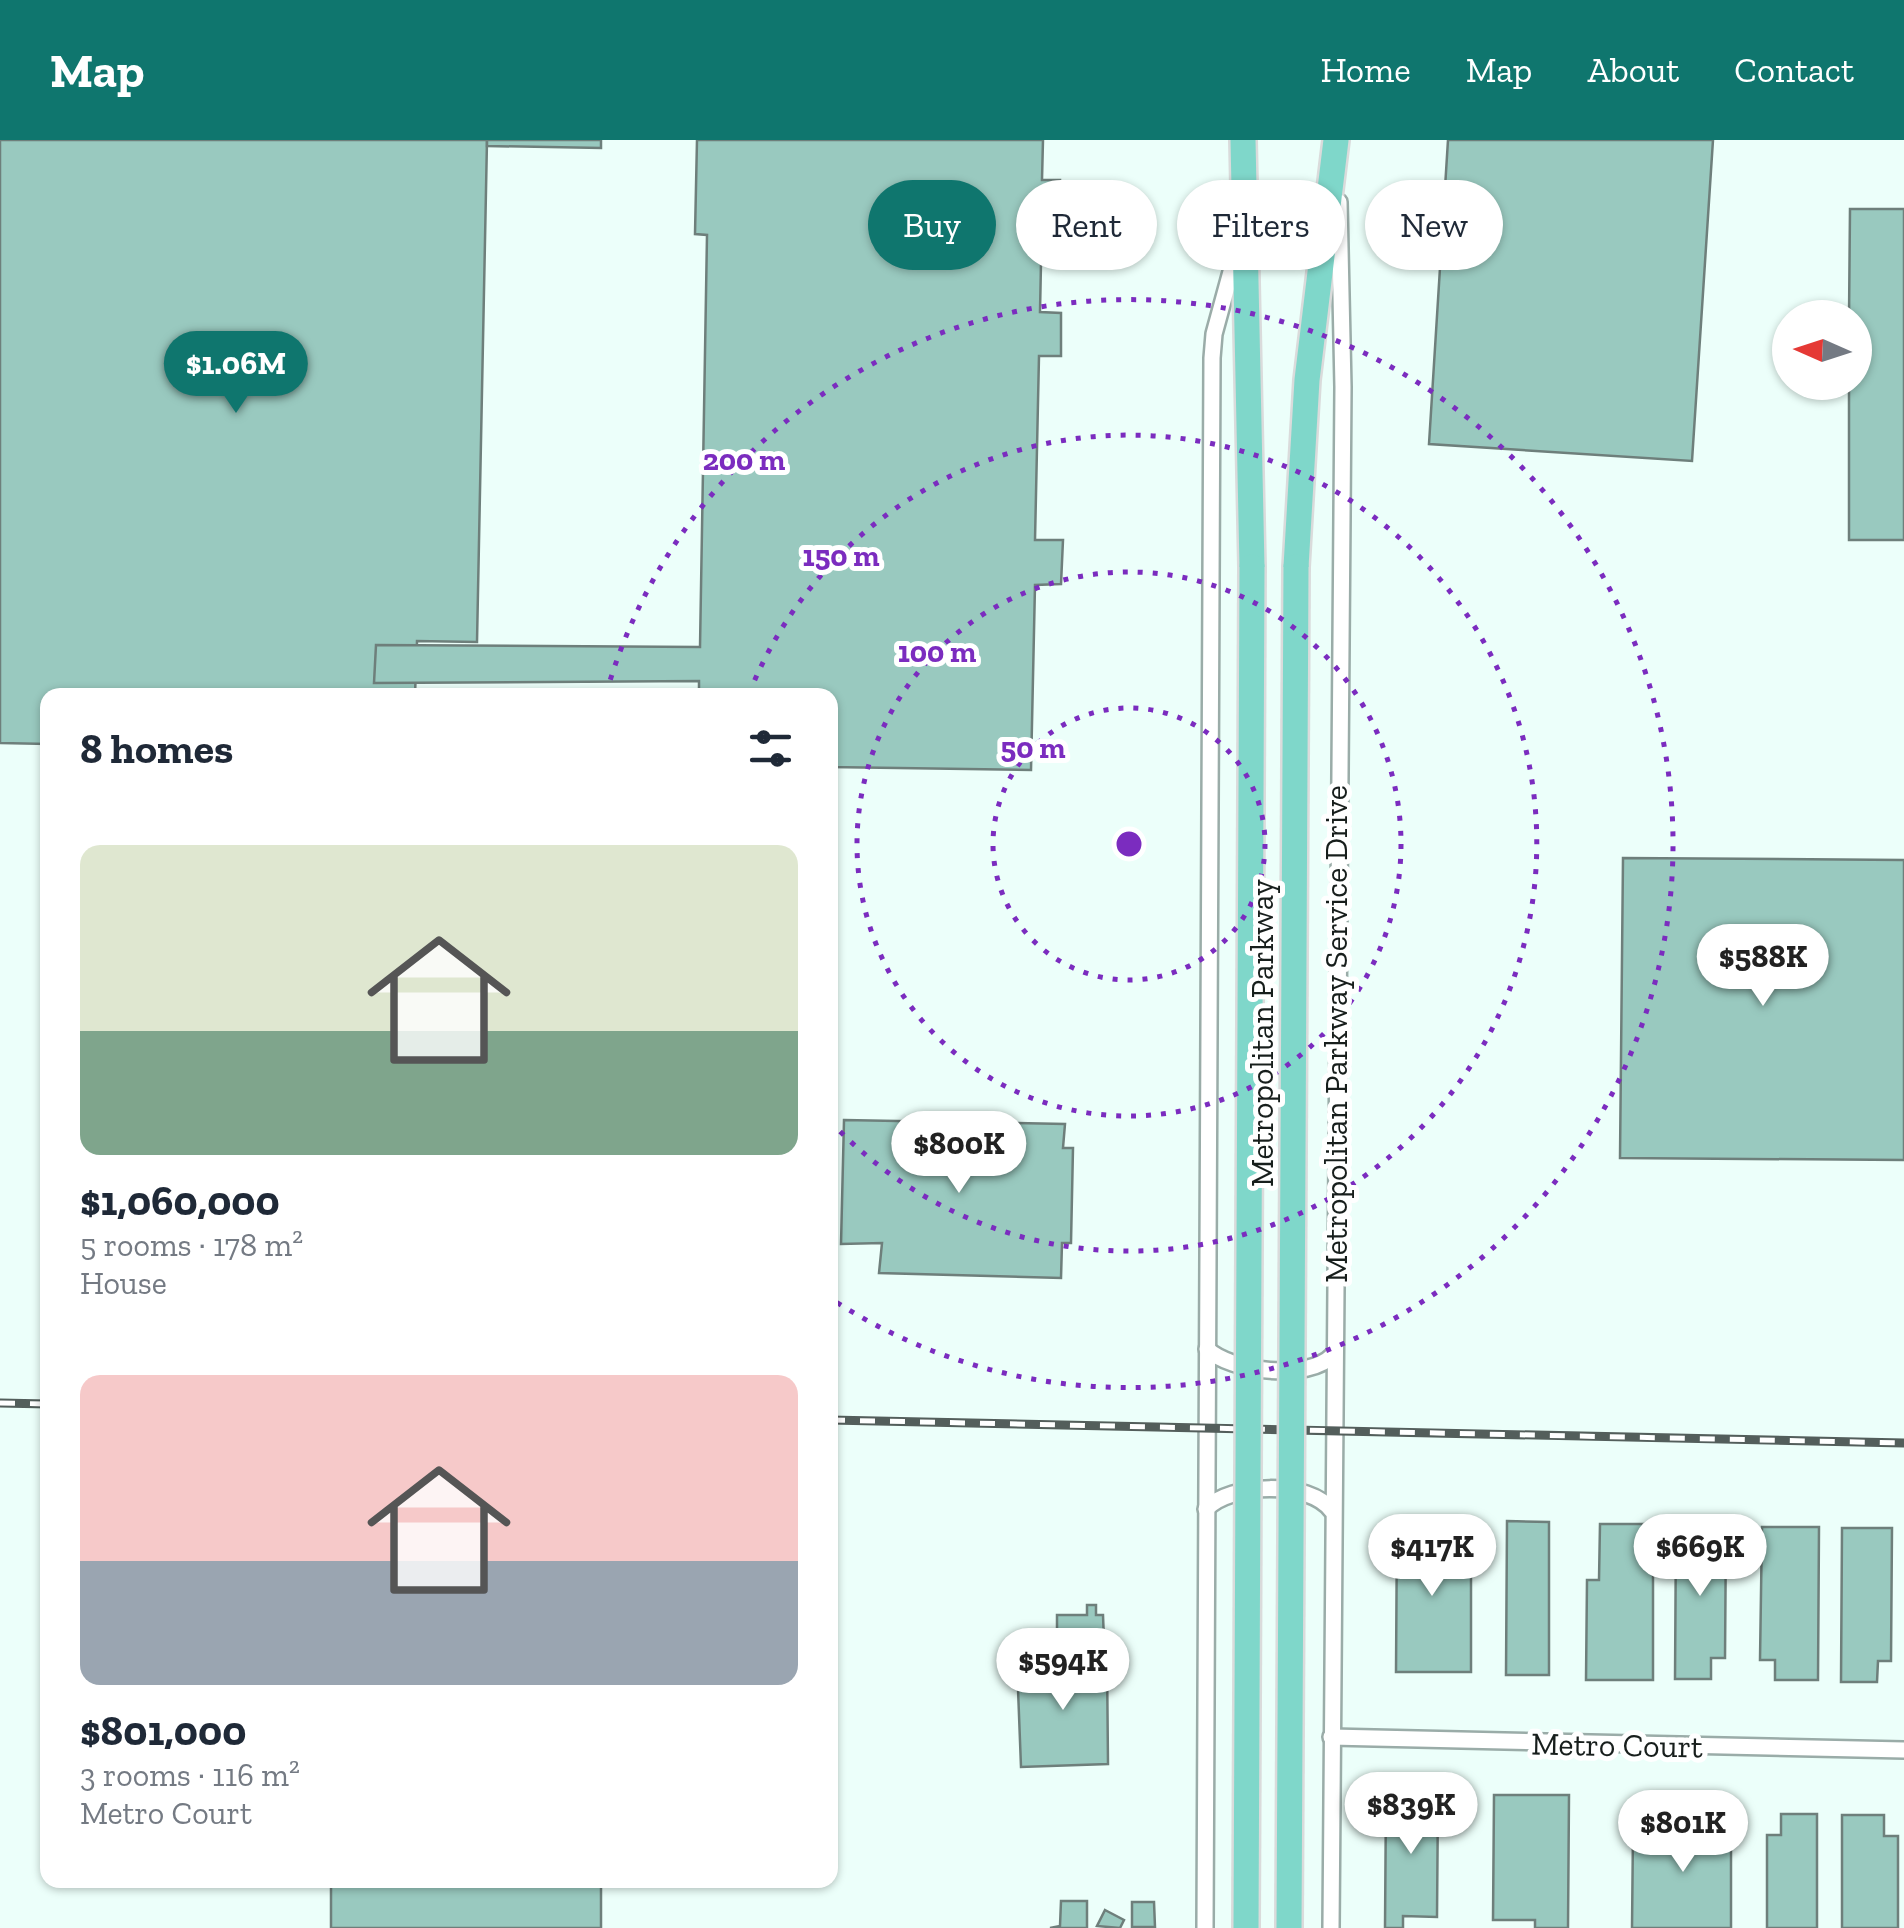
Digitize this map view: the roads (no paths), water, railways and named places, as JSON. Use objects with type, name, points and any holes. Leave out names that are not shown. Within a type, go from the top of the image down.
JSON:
[{"type":"main road","name":"Metropolitan Parkway","points":[[1243,140],[1244,180]]},
{"type":"main road","name":"Metropolitan Parkway","points":[[1290,1928],[1296,567],[1307,380],[1337,140]]},
{"type":"main road","name":"Metropolitan Parkway","points":[[1246,270],[1252,567],[1246,1928]]},
{"type":"street","name":"Metropolitan Parkway Service Drive","points":[[1331,1928],[1343,387],[1337,140]]},
{"type":"street","points":[[1205,1928],[1212,358],[1214,334],[1232,270]]},
{"type":"street","points":[[1207,1349],[1220,1362],[1236,1368],[1307,1369],[1324,1364],[1333,1355]]},
{"type":"street","points":[[1206,1509],[1219,1496],[1235,1490],[1307,1492],[1324,1499],[1332,1511]]},
{"type":"street","name":"Metro Court","points":[[1331,1737],[1904,1750]]},
{"type":"railway","points":[[0,1403],[40,1404]]},
{"type":"railway","points":[[838,1420],[1904,1443]]}]
